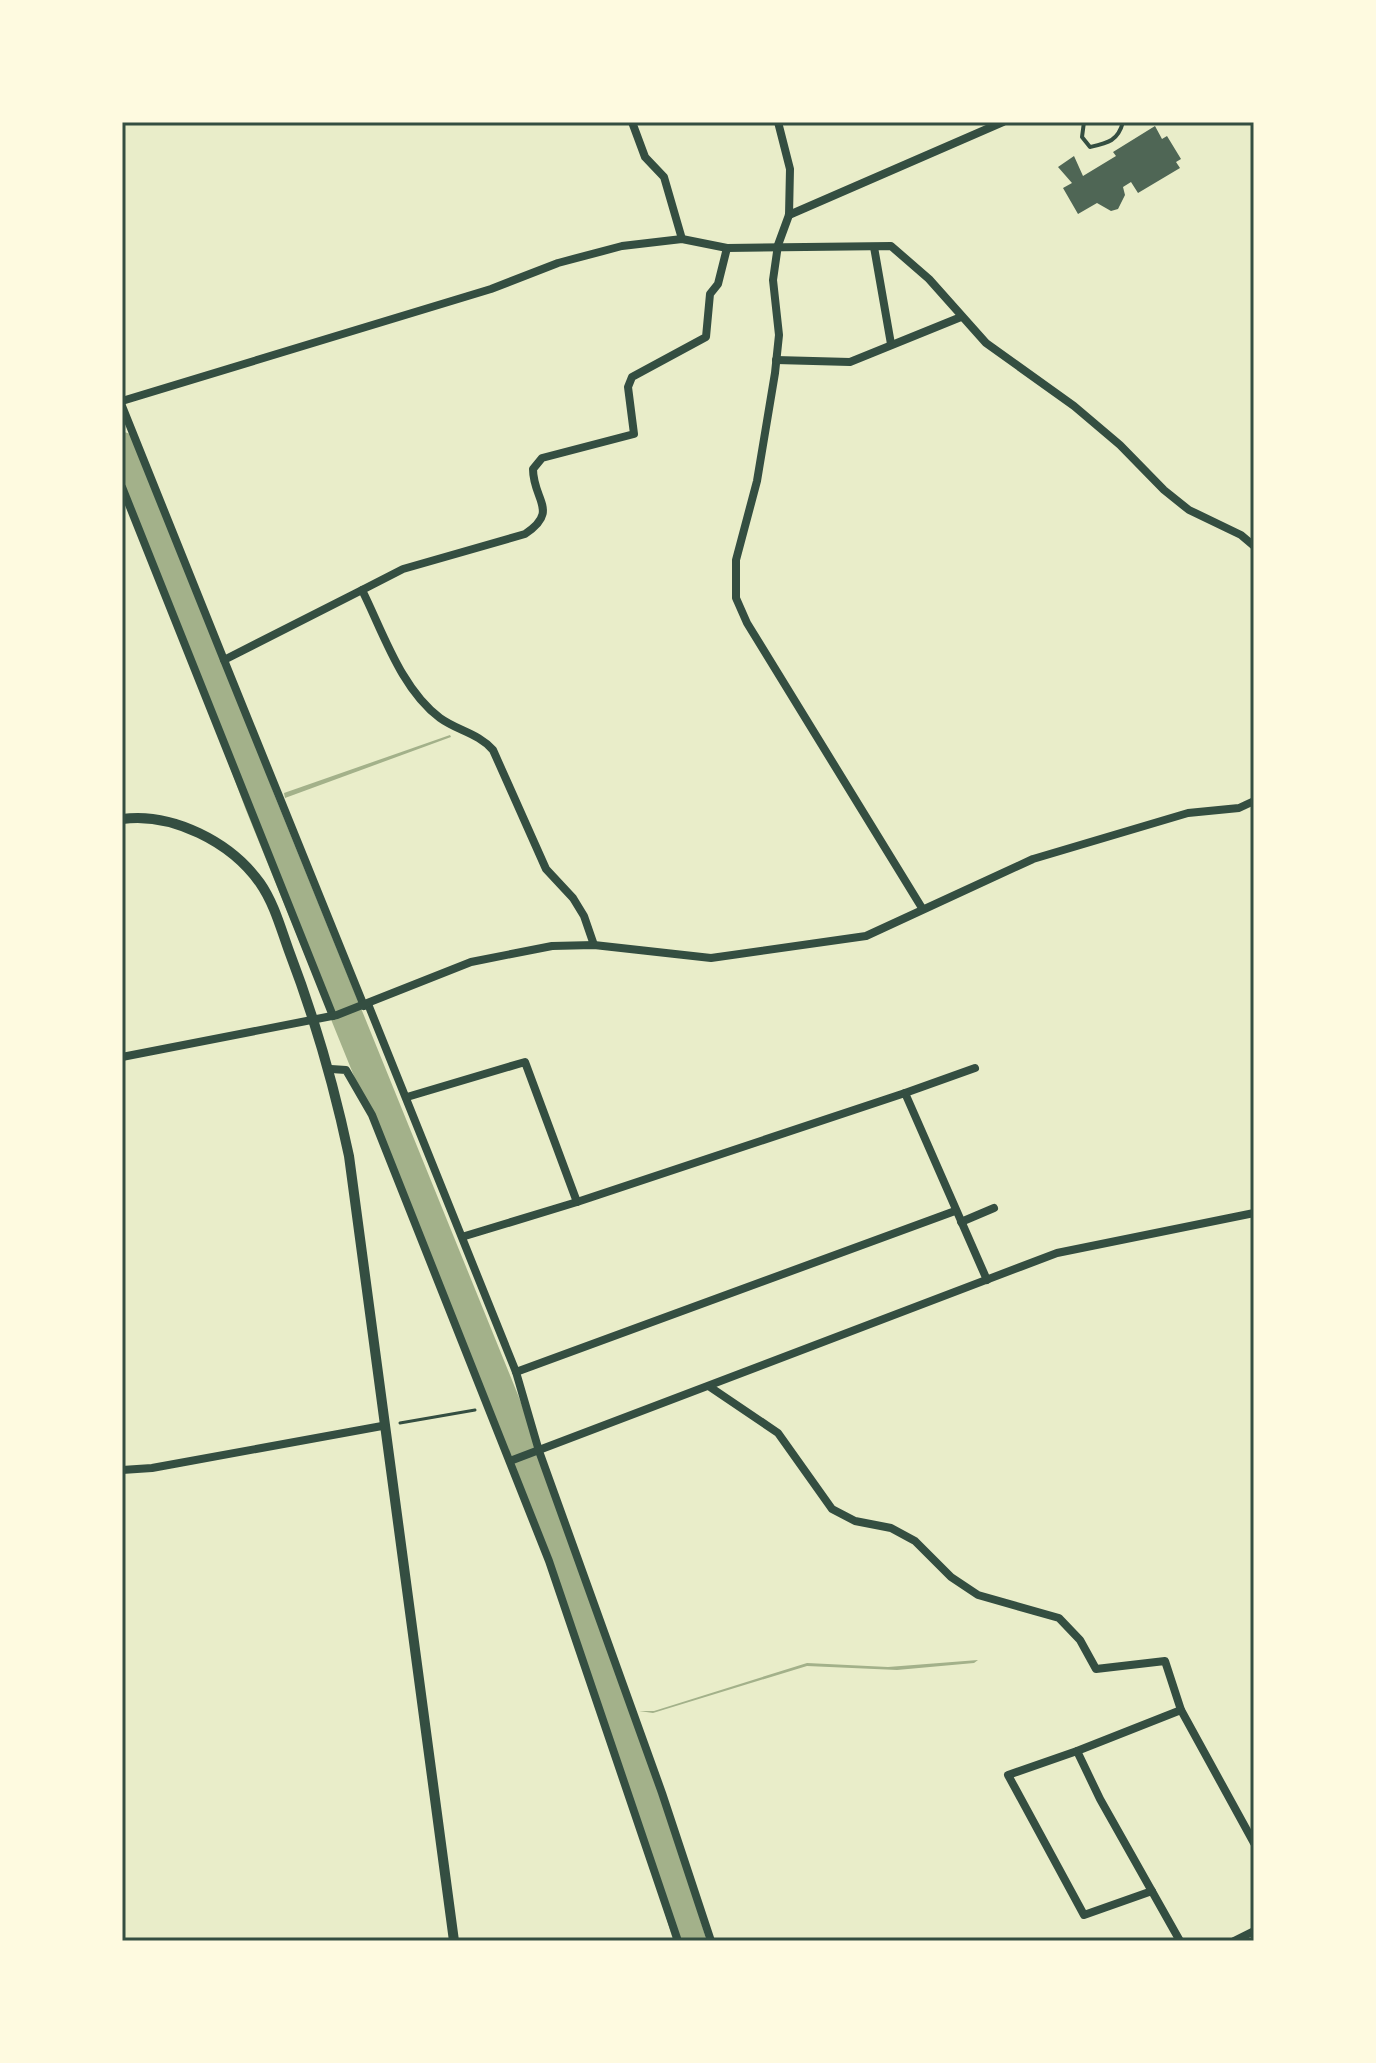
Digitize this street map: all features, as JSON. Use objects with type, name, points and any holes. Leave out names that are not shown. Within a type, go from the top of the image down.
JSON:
[{"type":"street","points":[[632,122],[645,157],[664,177],[682,239]]},
{"type":"street","points":[[778,122],[790,169],[789,215],[778,245],[773,280],[779,335],[757,481],[736,560],[736,598],[747,623],[922,908]]},
{"type":"street","points":[[789,215],[1003,122]]},
{"type":"street","points":[[711,1941],[653,1765],[539,1451],[516,1372],[465,1236],[407,1097],[363,1006],[122,404],[491,289],[558,263],[622,246],[682,239],[727,248],[891,246],[929,279],[986,343],[1074,406],[1189,510],[1241,535],[1254,546]]},
{"type":"street","points":[[874,247],[891,344]]},
{"type":"street","points":[[224,660],[403,569],[525,534],[540,525],[545,512],[533,469],[542,458],[634,434],[628,387],[632,377],[706,337],[710,294],[718,284],[727,248]]},
{"type":"street","points":[[776,360],[850,362],[961,317]]},
{"type":"street","points":[[122,487],[335,1016]]},
{"type":"street","points":[[362,590],[400,668],[422,699],[441,718],[483,739],[493,750],[546,869],[573,898],[584,916],[594,945]]},
{"type":"street","points":[[122,1057],[335,1016],[471,962],[552,946],[594,945],[711,958],[866,936],[1033,859],[1188,813],[1239,808],[1254,801]]},
{"type":"street","points":[[122,819],[168,821],[200,834],[233,856],[260,883],[316,1019],[331,1069],[349,1156],[382,1426],[454,1941]]},
{"type":"street","points":[[407,1097],[525,1062],[577,1202]]},
{"type":"street","points":[[465,1236],[577,1202],[975,1068]]},
{"type":"street","points":[[331,1069],[346,1070],[372,1115],[510,1461],[612,1738],[678,1941]]},
{"type":"street","points":[[905,1093],[987,1280]]},
{"type":"street","points":[[961,1222],[994,1208]]},
{"type":"street","points":[[516,1372],[955,1211]]},
{"type":"street","points":[[510,1461],[1057,1253],[1254,1213]]},
{"type":"street","points":[[710,1387],[778,1433],[832,1509],[855,1521],[891,1528],[915,1541],[951,1577],[978,1595],[1059,1618],[1080,1640],[1096,1669],[1165,1661],[1181,1710],[1254,1843]]},
{"type":"street","points":[[122,1470],[152,1468],[382,1426]]},
{"type":"street","points":[[1152,1891],[1084,1915],[1008,1775],[1181,1710]]},
{"type":"street","points":[[1077,1751],[1100,1799],[1180,1941]]},
{"type":"street","points":[[1234,1941],[1254,1931]]},
{"type":"lane","points":[[1084,122],[1082,137],[1090,147],[1109,143],[1119,134],[1123,122]]},
{"type":"path","points":[[382,1426],[487,1409]]},
{"type":"shaded area","points":[[451,737],[285,798],[284,793]]},
{"type":"shaded area","points":[[978,1660],[974,1663],[897,1670],[807,1666],[653,1713],[639,1711],[654,1711],[807,1663],[888,1667]]},
{"type":"building","points":[[1155,126],[1162,139],[1167,136],[1181,159],[1176,162],[1180,168],[1138,193],[1131,182],[1123,187],[1125,195],[1118,209],[1111,211],[1097,203],[1078,214],[1063,188],[1072,183],[1058,167],[1074,156],[1083,176],[1116,156],[1113,152]]},
{"type":"waterway","points":[[122,448],[191,617],[260,802],[504,1403],[635,1758],[690,1941]]}]
